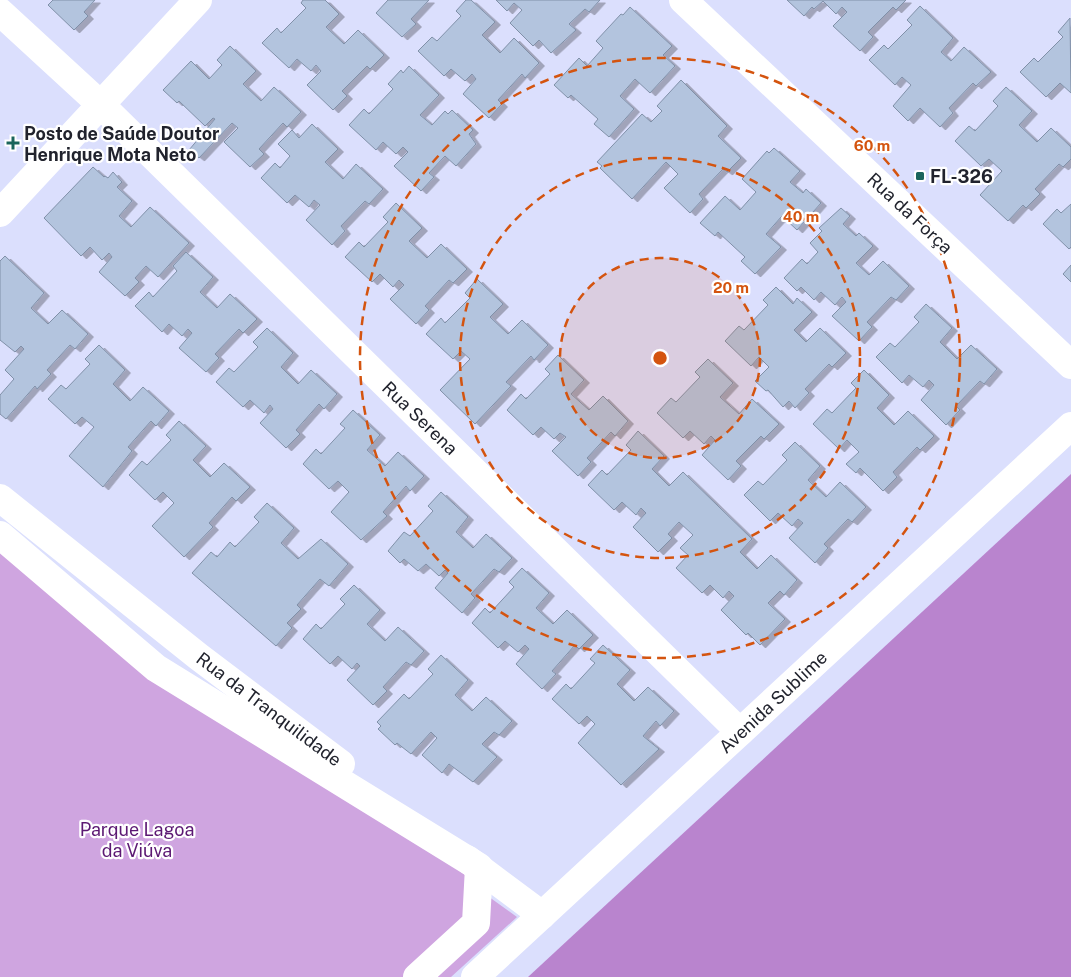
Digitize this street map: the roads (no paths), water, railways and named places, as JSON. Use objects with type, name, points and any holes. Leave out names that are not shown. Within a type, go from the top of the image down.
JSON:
[{"type":"street","points":[[0,213],[198,0]]},
{"type":"street","name":"Rua da Força","points":[[683,0],[1071,365]]},
{"type":"street","name":"Rua Serena","points":[[0,12],[100,104],[740,732]]},
{"type":"street","name":"Avenida Sublime","points":[[475,977],[1071,426]]},
{"type":"street","name":"Rua da Tranquilidade","points":[[0,498],[199,657],[542,915]]},
{"type":"street","points":[[0,536],[156,668],[479,867],[476,923],[417,977]]},
{"type":"place","name":"Posto de Saúde Doutor Henrique Mota Neto","points":[[13,143]]},
{"type":"place","name":"FL-326","points":[[920,176]]},
{"type":"park label","name":"Parque Lagoa da Viúva","points":[[137,840]]}]
